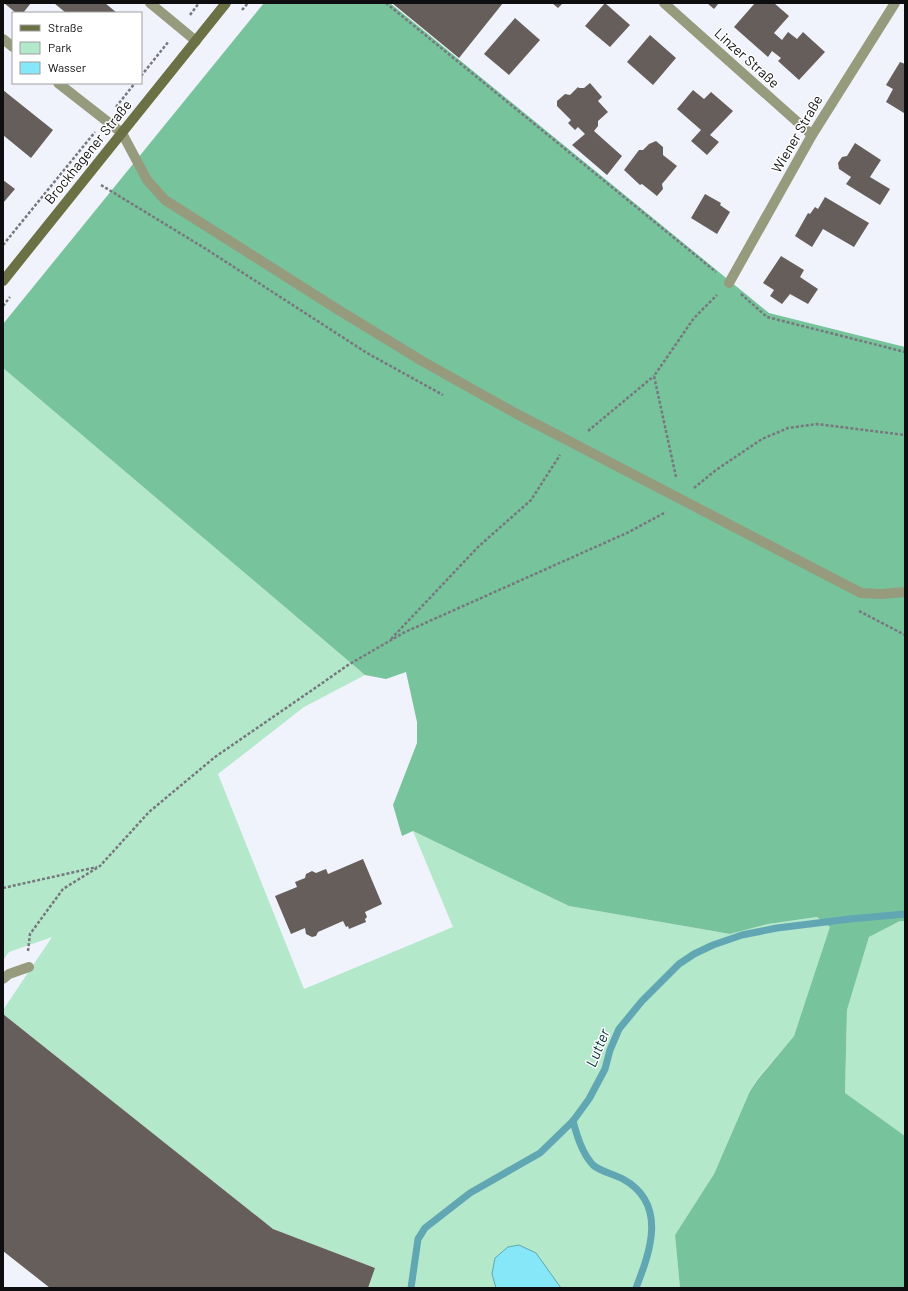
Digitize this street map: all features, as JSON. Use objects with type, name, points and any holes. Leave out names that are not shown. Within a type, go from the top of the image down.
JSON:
[{"type":"main road","name":"Brockhagener Straße","points":[[3,281],[226,3]]},
{"type":"street","points":[[150,3],[196,41]]},
{"type":"street","name":"Linzer Straße","points":[[664,3],[812,135]]},
{"type":"street","name":"Wiener Straße","points":[[729,283],[812,135],[895,3]]},
{"type":"street","points":[[3,39],[12,46]]},
{"type":"street","points":[[59,84],[122,133],[147,180],[165,200],[415,357],[573,444],[861,593],[882,594],[905,592]]},
{"type":"street","points":[[3,979],[14,972],[29,967]]},
{"type":"path","points":[[386,3],[729,283],[767,317],[905,352]]},
{"type":"path","points":[[3,245],[134,84]]},
{"type":"path","points":[[388,642],[478,548],[531,500],[560,456],[654,376],[694,318],[729,283]]},
{"type":"path","points":[[654,376],[681,499]]},
{"type":"path","points":[[29,967],[26,957],[30,934],[63,889],[100,866],[149,812],[215,757],[348,665],[405,632],[629,532],[666,512],[716,470],[762,439],[788,428],[817,424],[905,434]]},
{"type":"path","points":[[3,888],[100,866]]},
{"type":"green space","points":[[264,3],[390,3],[769,313],[905,347],[905,921],[900,921],[869,937],[847,1010],[845,1093],[905,1136],[905,1288],[680,1288],[675,1235],[714,1174],[750,1091],[758,1079],[794,1036],[830,927],[817,917],[768,924],[730,934],[569,906],[413,831],[402,836],[393,805],[417,743],[417,722],[406,672],[386,679],[365,675],[3,368],[3,324]]},
{"type":"green space","points":[[3,368],[365,675],[304,707],[218,774],[304,989],[453,927],[413,831],[569,906],[730,934],[768,924],[817,917],[831,927],[794,1036],[758,1078],[750,1091],[714,1174],[675,1235],[680,1288],[368,1288],[375,1268],[273,1229],[3,1014],[3,1010],[52,937],[9,952],[3,960]]},
{"type":"green space","points":[[900,921],[905,921],[905,1136],[845,1094],[847,1010],[869,937]]},
{"type":"water","points":[[519,1245],[536,1253],[561,1288],[496,1288],[492,1274],[495,1258],[508,1247]]},
{"type":"building","points":[[4,3],[31,3],[24,12],[15,12]]},
{"type":"building","points":[[54,3],[105,3],[116,12],[65,12]]},
{"type":"building","points":[[392,3],[503,3],[459,58]]},
{"type":"building","points":[[552,3],[563,3],[558,8]]},
{"type":"building","points":[[605,3],[630,25],[610,47],[585,26]]},
{"type":"building","points":[[707,3],[719,3],[714,9]]},
{"type":"building","points":[[755,3],[774,3],[789,16],[774,33],[782,40],[788,32],[797,39],[803,32],[825,52],[799,80],[778,61],[781,58],[772,51],[768,57],[734,27]]},
{"type":"building","points":[[515,18],[540,40],[509,75],[484,54]]},
{"type":"building","points":[[650,35],[676,58],[653,85],[627,62]]},
{"type":"building","points":[[900,62],[905,64],[904,113],[886,102],[893,89],[886,85]]},
{"type":"building","points":[[590,83],[602,97],[598,101],[608,112],[598,121],[598,126],[594,131],[622,156],[607,175],[572,145],[585,134],[578,127],[575,130],[568,123],[571,120],[557,106],[557,101],[565,94],[570,95],[578,87],[584,88]]},
{"type":"building","points":[[3,90],[53,130],[31,158],[3,135]]},
{"type":"building","points":[[693,90],[704,99],[711,92],[733,111],[710,135],[719,142],[707,155],[691,141],[701,130],[677,109]]},
{"type":"building","points":[[656,141],[663,147],[663,155],[677,166],[662,184],[663,189],[657,196],[642,184],[640,185],[624,170],[639,150],[643,150],[649,144]]},
{"type":"building","points":[[855,143],[881,160],[870,177],[890,189],[880,205],[846,184],[851,177],[839,169],[838,163],[842,157],[847,156]]},
{"type":"building","points":[[3,180],[15,189],[3,203]]},
{"type":"building","points":[[705,194],[721,203],[720,205],[730,212],[717,234],[691,218]]},
{"type":"building","points":[[825,197],[869,223],[854,247],[823,229],[812,247],[795,236],[808,213],[810,214],[815,207],[818,209]]},
{"type":"building","points":[[781,256],[804,270],[800,277],[818,289],[808,304],[790,294],[782,304],[770,296],[774,290],[763,283]]},
{"type":"building","points":[[363,859],[382,904],[365,912],[367,917],[365,919],[366,922],[349,929],[343,921],[318,932],[316,936],[312,937],[306,934],[305,928],[291,934],[275,896],[297,887],[295,882],[305,878],[306,874],[312,871],[316,873],[326,869],[328,874]]},
{"type":"building","points":[[3,1014],[273,1229],[375,1268],[368,1288],[50,1288],[3,1251]]},
{"type":"waterway","name":"Lutter","points":[[411,1288],[418,1239],[425,1228],[470,1193],[540,1153],[573,1121],[589,1099],[605,1069],[610,1050],[619,1029],[642,1001],[679,964],[694,954],[713,945],[742,935],[777,928],[905,914]]},
{"type":"waterway","points":[[573,1121],[583,1150],[593,1165],[623,1179],[637,1189],[646,1202],[651,1215],[652,1229],[650,1244],[636,1288]]}]
